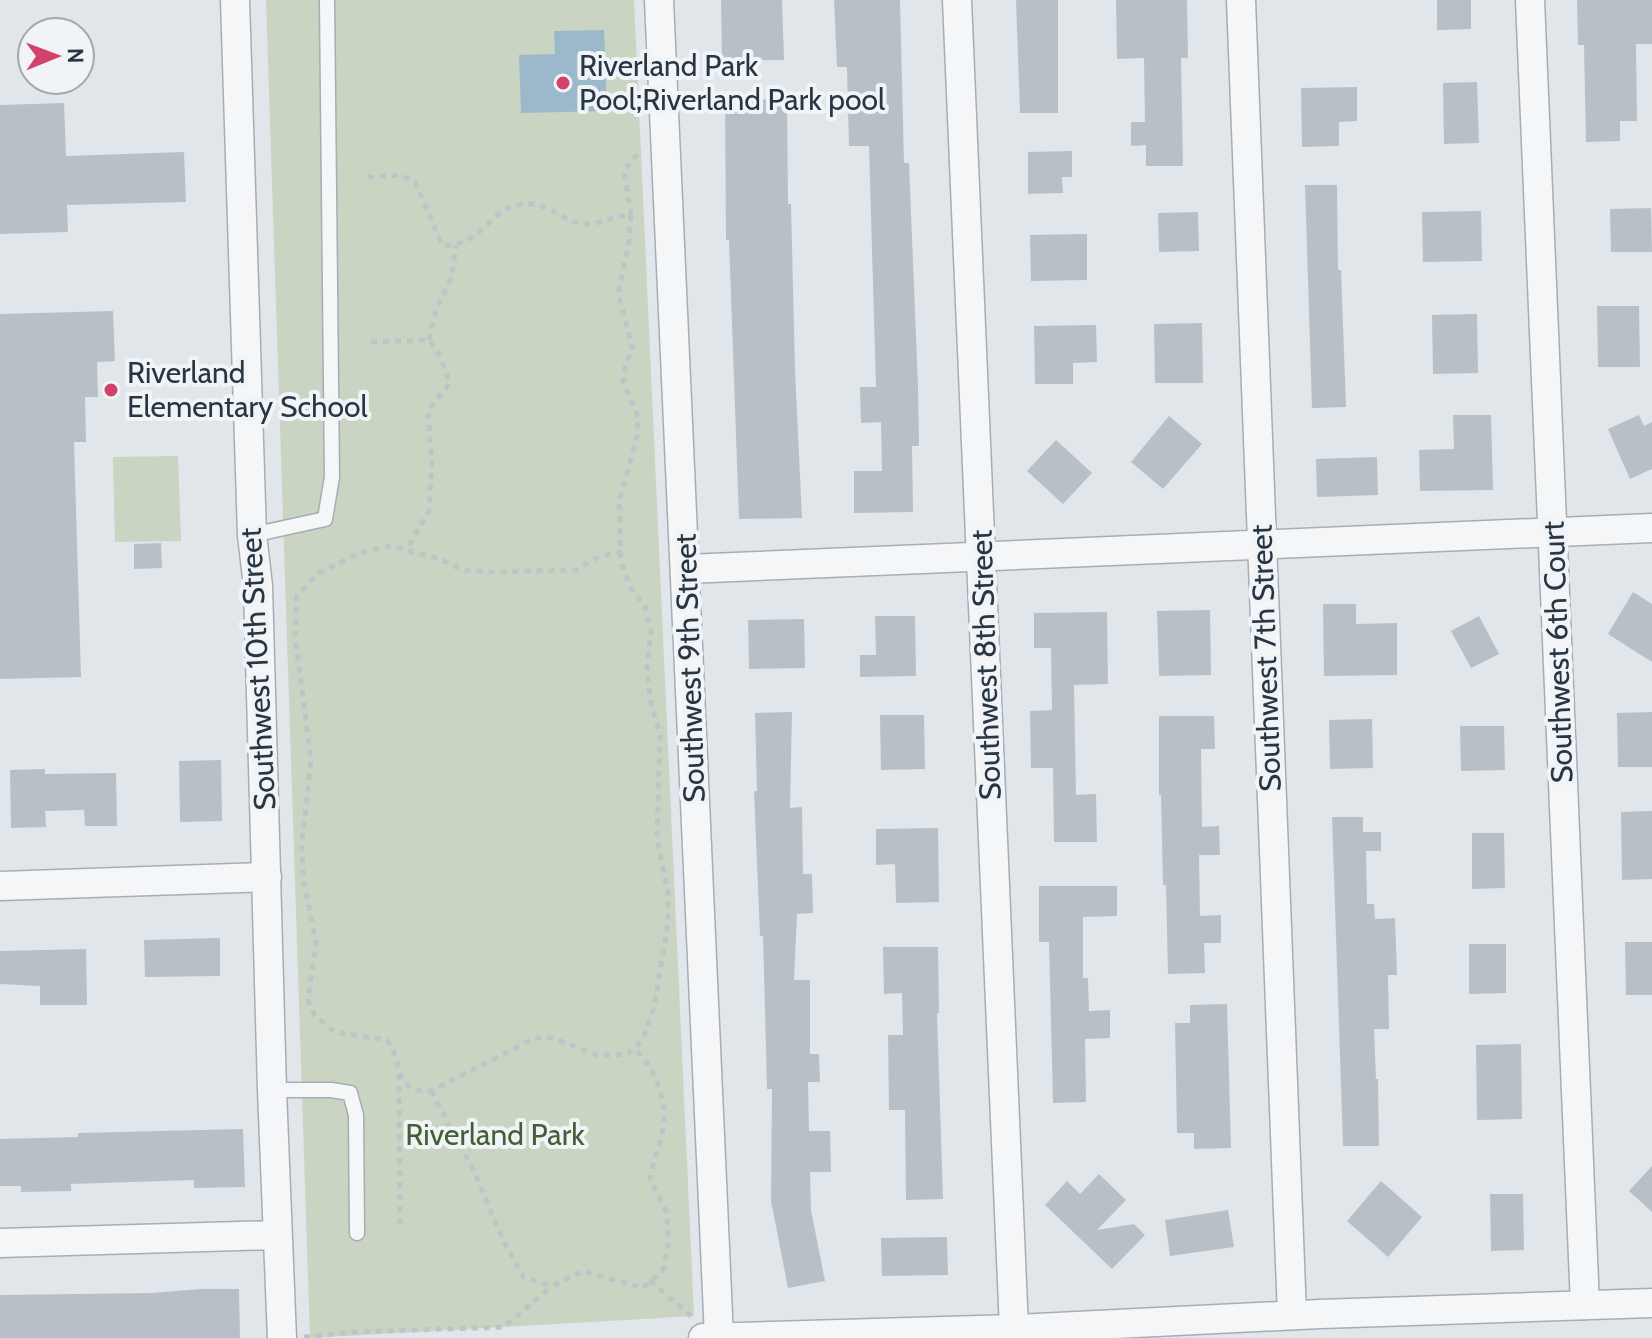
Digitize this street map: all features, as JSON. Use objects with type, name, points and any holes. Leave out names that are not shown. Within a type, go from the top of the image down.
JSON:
[{"type":"street","name":"Southwest 10th Street","points":[[235,0],[252,535],[258,586],[282,1338]]},
{"type":"street","name":"Southwest 9th Street","points":[[659,0],[686,569],[707,1332]]},
{"type":"street","name":"Southwest 8th Street","points":[[957,0],[1014,1329]]},
{"type":"street","name":"Southwest 7th Street","points":[[1241,0],[1292,1315]]},
{"type":"street","name":"Southwest 6th Court","points":[[1530,0],[1585,1305]]},
{"type":"street","points":[[686,569],[1652,528]]},
{"type":"street","points":[[0,886],[267,877]]},
{"type":"street","points":[[0,1243],[277,1235]]},
{"type":"street","points":[[707,1332],[1014,1329],[1292,1315],[1652,1303]]},
{"type":"lane","points":[[252,535],[325,519],[332,477],[327,0]]},
{"type":"lane","points":[[272,1090],[350,1093],[356,1115],[357,1233]]},
{"type":"path","points":[[399,1073],[406,1086],[431,1091],[535,1038],[552,1038],[597,1055],[627,1055],[643,1039],[659,990],[668,923],[668,893],[657,839],[660,735],[650,700],[647,667],[651,632],[645,605],[631,589],[621,562],[619,502],[637,437],[638,417],[623,382],[626,362],[633,350],[618,293],[631,215],[624,171],[641,148]]},
{"type":"path","points":[[368,177],[400,175],[415,182],[442,245],[456,246],[480,233],[499,215],[517,205],[552,209],[586,225],[631,215]]},
{"type":"path","points":[[407,549],[429,511],[432,464],[428,410],[450,383],[440,356],[429,340],[437,307],[451,279],[456,246]]},
{"type":"path","points":[[371,342],[429,340]]},
{"type":"path","points":[[400,1227],[397,1054],[387,1040],[335,1032],[315,1016],[308,1000],[316,942],[303,879],[302,841],[311,760],[295,636],[297,596],[317,574],[362,552],[391,546],[437,558],[463,570],[489,572],[576,570],[600,556],[622,552]]},
{"type":"path","points":[[303,1337],[354,1332],[504,1327],[552,1286],[583,1271],[643,1288],[663,1270],[669,1241],[666,1211],[650,1179],[664,1123],[661,1094],[649,1062],[634,1047]]},
{"type":"path","points":[[431,1091],[473,1169],[503,1240],[524,1278],[552,1286]]},
{"type":"path","points":[[650,1281],[707,1332]]},
{"type":"green space","name":"Riverland Park","points":[[266,0],[634,0],[694,1316],[310,1338]]},
{"type":"green space","points":[[178,456],[181,541],[115,542],[113,457]]},
{"type":"water","name":"Riverland Park Pool;Riverland Park pool","points":[[604,30],[607,111],[521,113],[519,55],[555,54],[554,31]]},
{"type":"building","points":[[721,0],[782,0],[784,60],[722,61]]},
{"type":"building","points":[[834,0],[900,0],[904,163],[909,163],[918,386],[919,446],[912,446],[913,512],[854,513],[854,471],[882,471],[881,422],[861,423],[860,387],[876,387],[869,146],[849,146],[847,67],[837,67]]},
{"type":"building","points":[[1016,0],[1058,0],[1058,113],[1020,113]]},
{"type":"building","points":[[1116,0],[1187,0],[1188,58],[1181,58],[1183,166],[1146,166],[1146,145],[1131,146],[1131,122],[1145,122],[1144,58],[1117,59]]},
{"type":"building","points":[[1437,0],[1471,0],[1471,29],[1437,30]]},
{"type":"building","points":[[1577,0],[1652,0],[1652,44],[1636,44],[1637,121],[1620,121],[1620,141],[1586,142],[1584,45],[1578,45]]},
{"type":"building","points":[[1477,82],[1479,143],[1444,144],[1443,83]]},
{"type":"building","points":[[1357,87],[1357,121],[1339,122],[1339,146],[1302,147],[1301,88]]},
{"type":"building","points":[[787,99],[788,204],[791,204],[802,518],[739,519],[729,240],[726,240],[725,100]]},
{"type":"building","points":[[64,103],[66,156],[184,152],[186,202],[67,205],[68,232],[0,234],[0,105]]},
{"type":"building","points":[[1072,151],[1072,177],[1062,177],[1063,193],[1028,194],[1028,152]]},
{"type":"building","points":[[1305,185],[1337,185],[1338,270],[1341,270],[1346,407],[1312,408]]},
{"type":"building","points":[[1651,208],[1652,252],[1611,252],[1610,209]]},
{"type":"building","points":[[1481,211],[1482,261],[1423,262],[1422,212]]},
{"type":"building","points":[[1198,212],[1199,251],[1159,252],[1158,213]]},
{"type":"building","points":[[1087,234],[1087,280],[1031,281],[1030,235]]},
{"type":"building","points":[[1597,306],[1639,306],[1640,367],[1598,367]]},
{"type":"building","points":[[113,311],[115,361],[97,362],[98,397],[85,397],[86,442],[74,442],[81,677],[0,679],[0,314]]},
{"type":"building","points":[[1477,314],[1478,373],[1433,374],[1432,315]]},
{"type":"building","points":[[1202,323],[1203,383],[1155,383],[1154,324]]},
{"type":"building","points":[[1096,325],[1097,362],[1073,363],[1073,384],[1035,384],[1034,326]]},
{"type":"building","points":[[1453,415],[1491,415],[1493,490],[1420,491],[1419,450],[1454,449]]},
{"type":"building","points":[[1639,415],[1644,426],[1652,422],[1652,469],[1630,479],[1608,429]]},
{"type":"building","points":[[1169,416],[1202,444],[1163,489],[1131,462]]},
{"type":"building","points":[[1056,440],[1092,473],[1063,504],[1027,471]]},
{"type":"building","points":[[1377,457],[1378,495],[1317,497],[1316,459]]},
{"type":"building","points":[[161,543],[162,568],[134,569],[134,544]]},
{"type":"building","points":[[1633,592],[1652,604],[1652,662],[1608,634]]},
{"type":"building","points":[[1323,604],[1356,604],[1356,624],[1397,623],[1397,675],[1324,676]]},
{"type":"building","points":[[1210,610],[1211,675],[1159,676],[1157,611]]},
{"type":"building","points":[[1107,612],[1108,684],[1074,685],[1076,795],[1096,794],[1097,842],[1054,842],[1053,768],[1031,768],[1030,711],[1052,710],[1051,648],[1034,648],[1034,613]]},
{"type":"building","points":[[875,616],[915,616],[916,676],[860,677],[860,655],[876,655]]},
{"type":"building","points":[[1479,616],[1499,654],[1471,668],[1451,631]]},
{"type":"building","points":[[804,619],[805,668],[749,669],[748,620]]},
{"type":"building","points":[[792,712],[790,808],[802,807],[803,874],[812,874],[813,913],[797,914],[794,980],[810,980],[810,1054],[819,1054],[820,1082],[808,1082],[809,1131],[830,1131],[831,1172],[810,1172],[811,1210],[825,1281],[788,1288],[771,1201],[772,1089],[767,1089],[763,936],[760,936],[754,791],[757,791],[755,713]]},
{"type":"building","points":[[1652,712],[1652,767],[1618,767],[1617,713]]},
{"type":"building","points":[[880,715],[924,715],[925,769],[881,770]]},
{"type":"building","points":[[1159,716],[1214,716],[1215,749],[1201,749],[1202,827],[1219,826],[1220,855],[1199,855],[1200,916],[1221,915],[1221,943],[1204,943],[1205,973],[1168,974],[1166,885],[1163,885],[1159,795]]},
{"type":"building","points":[[1372,719],[1373,768],[1330,769],[1329,720]]},
{"type":"building","points":[[1460,726],[1504,726],[1505,770],[1461,771]]},
{"type":"building","points":[[221,760],[222,821],[180,822],[179,761]]},
{"type":"building","points":[[45,769],[45,774],[116,773],[117,826],[85,826],[84,810],[45,811],[46,827],[11,828],[10,770]]},
{"type":"building","points":[[1652,811],[1652,879],[1622,880],[1621,812]]},
{"type":"building","points":[[1332,817],[1363,817],[1363,832],[1381,832],[1381,851],[1366,851],[1367,904],[1374,904],[1375,919],[1395,918],[1397,975],[1388,975],[1389,1029],[1374,1029],[1379,1146],[1343,1146]]},
{"type":"building","points":[[938,828],[939,902],[896,903],[895,864],[876,865],[876,829]]},
{"type":"building","points":[[1472,833],[1504,833],[1505,888],[1472,889]]},
{"type":"building","points":[[1039,886],[1117,886],[1117,916],[1083,917],[1083,978],[1088,978],[1089,1011],[1110,1010],[1110,1038],[1085,1039],[1086,1102],[1053,1103],[1049,942],[1039,942]]},
{"type":"building","points":[[220,938],[220,976],[145,977],[144,940]]},
{"type":"building","points":[[1625,942],[1652,942],[1652,995],[1626,995]]},
{"type":"building","points":[[1469,944],[1506,944],[1506,993],[1469,994]]},
{"type":"building","points":[[883,947],[938,947],[943,1199],[906,1200],[905,1110],[889,1110],[888,1035],[903,1035],[902,993],[884,994]]},
{"type":"building","points":[[86,949],[87,1005],[40,1005],[40,986],[0,984],[0,951]]},
{"type":"building","points":[[1227,1004],[1231,1148],[1194,1149],[1194,1133],[1177,1133],[1175,1023],[1190,1023],[1190,1005]]},
{"type":"building","points":[[1521,1044],[1522,1119],[1477,1120],[1476,1045]]},
{"type":"building","points":[[243,1129],[245,1187],[194,1188],[194,1180],[71,1184],[71,1191],[21,1192],[21,1186],[0,1186],[0,1139],[78,1137],[78,1133]]},
{"type":"building","points":[[1652,1166],[1652,1212],[1629,1191]]},
{"type":"building","points":[[1099,1174],[1126,1200],[1097,1230],[1134,1224],[1145,1235],[1112,1269],[1045,1205],[1067,1181],[1080,1194]]},
{"type":"building","points":[[1381,1181],[1422,1217],[1388,1257],[1347,1221]]},
{"type":"building","points":[[1490,1194],[1523,1194],[1524,1250],[1491,1251]]},
{"type":"building","points":[[1228,1210],[1234,1247],[1170,1256],[1165,1220]]},
{"type":"building","points":[[947,1237],[948,1275],[882,1276],[881,1238]]},
{"type":"building","points":[[239,1289],[240,1338],[0,1338],[0,1295],[151,1293]]},
{"type":"place","name":"Riverland Park Pool;Riverland Park pool","points":[[563,83]]},
{"type":"place","name":"Riverland Elementary School","points":[[111,390]]}]
